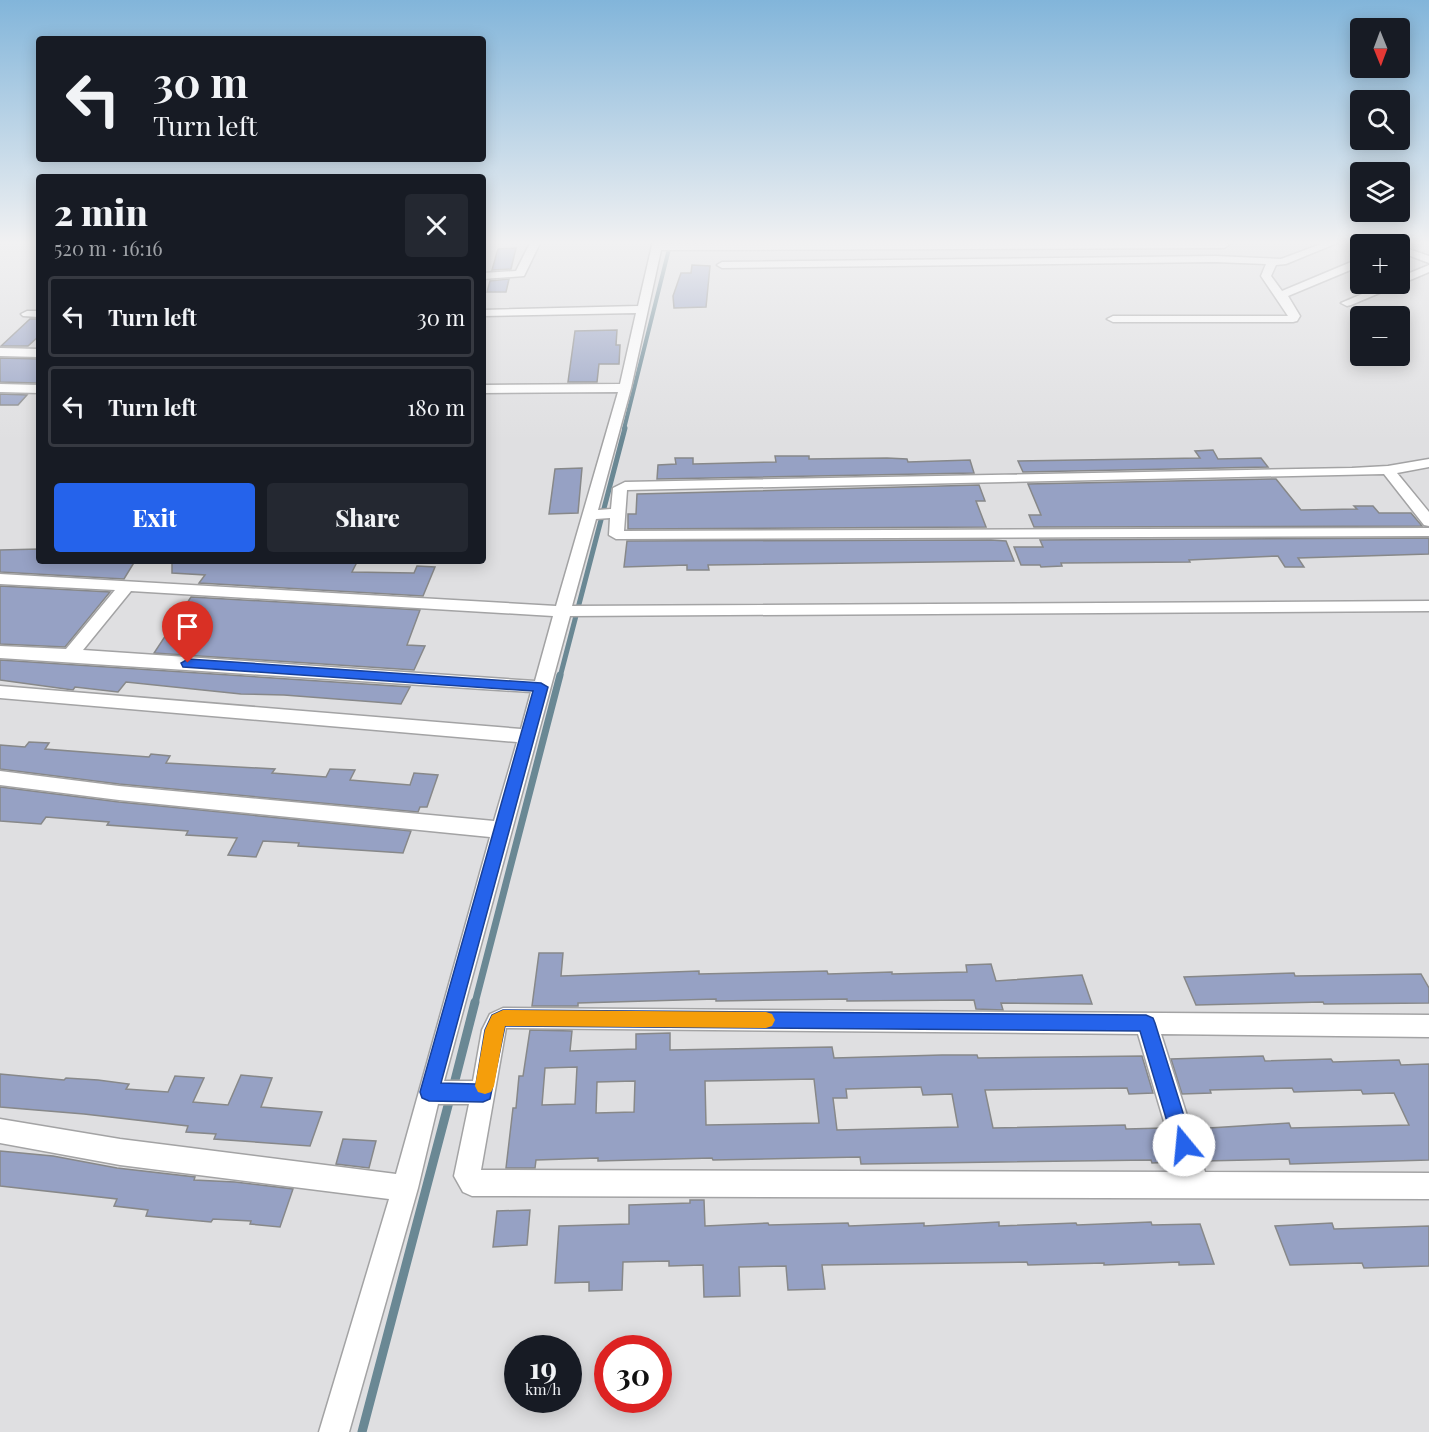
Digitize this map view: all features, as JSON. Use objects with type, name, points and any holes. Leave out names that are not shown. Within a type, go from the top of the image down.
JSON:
[{"type":"street","points":[[1113,319],[1294,318],[1288,308]]},
{"type":"street","points":[[334,1432],[435,1092],[502,830],[562,611],[592,515],[643,309],[486,313]]},
{"type":"street","points":[[0,352],[36,353]]},
{"type":"street","points":[[0,388],[36,389]]},
{"type":"street","points":[[486,389],[625,388]]},
{"type":"street","points":[[1429,463],[1388,470],[625,486],[620,488],[615,513],[616,535],[1429,532]]},
{"type":"street","points":[[1388,470],[1429,522]]},
{"type":"street","points":[[592,515],[615,513]]},
{"type":"street","points":[[0,579],[562,611],[1429,606]]},
{"type":"street","points":[[70,656],[126,587]]},
{"type":"street","points":[[0,652],[541,687]]},
{"type":"street","points":[[0,692],[528,736]]},
{"type":"street","points":[[0,778],[119,793],[502,830]]},
{"type":"street","points":[[1429,1026],[503,1018],[498,1021],[494,1030],[478,1093],[467,1176],[472,1183],[1429,1186]]},
{"type":"street","points":[[1146,1023],[1196,1186]]},
{"type":"street","points":[[435,1092],[478,1093]]},
{"type":"street","points":[[0,1131],[120,1152],[405,1188]]},
{"type":"building","points":[[30,319],[36,319],[36,339],[28,346],[1,346]]},
{"type":"building","points":[[617,330],[616,345],[620,345],[619,364],[599,364],[597,382],[568,382],[575,331]]},
{"type":"building","points":[[0,358],[36,359],[36,383],[0,382]]},
{"type":"building","points":[[0,394],[27,395],[18,405],[0,405]]},
{"type":"building","points":[[1213,450],[1218,459],[1261,458],[1268,467],[1023,472],[1018,461],[1200,458],[1195,451]]},
{"type":"building","points":[[775,456],[809,456],[809,459],[887,458],[907,459],[908,462],[970,460],[974,473],[657,479],[658,465],[676,464],[675,458],[693,458],[693,464],[776,462]]},
{"type":"building","points":[[582,468],[578,513],[549,514],[555,469]]},
{"type":"building","points":[[1276,479],[1301,510],[1357,509],[1354,506],[1373,506],[1379,513],[1411,513],[1422,526],[1034,527],[1029,515],[1041,515],[1028,484]]},
{"type":"building","points":[[979,485],[985,501],[976,501],[986,527],[628,529],[628,514],[636,514],[637,494]]},
{"type":"building","points":[[1429,538],[1429,554],[1298,558],[1304,567],[1285,567],[1278,556],[1189,560],[1190,562],[1061,563],[1062,566],[1041,567],[1040,565],[1021,565],[1014,547],[1043,547],[1040,540]]},
{"type":"building","points":[[627,541],[1006,541],[1014,561],[708,565],[709,570],[687,570],[687,565],[624,567]]},
{"type":"building","points":[[36,549],[36,564],[133,564],[124,579],[0,572],[0,550]]},
{"type":"building","points":[[172,564],[356,564],[352,572],[414,573],[417,566],[435,567],[423,596],[199,583],[205,575],[172,573]]},
{"type":"building","points":[[0,586],[110,592],[65,647],[0,644]]},
{"type":"building","points":[[191,597],[420,610],[407,645],[425,646],[414,670],[154,653]]},
{"type":"building","points":[[0,660],[410,687],[401,704],[241,694],[126,682],[118,692],[75,687],[73,690],[0,680]]},
{"type":"building","points":[[29,742],[49,743],[45,749],[149,757],[151,754],[170,756],[166,763],[275,769],[272,773],[326,777],[330,769],[355,770],[350,780],[410,785],[414,773],[438,775],[427,807],[420,807],[418,812],[119,784],[0,769],[0,745],[25,747]]},
{"type":"building","points":[[0,787],[119,802],[411,831],[403,853],[298,846],[299,843],[263,841],[256,857],[228,855],[237,838],[186,835],[188,831],[107,825],[109,822],[46,817],[41,824],[0,821]]},
{"type":"building","points":[[539,953],[563,953],[561,976],[699,971],[699,974],[827,971],[828,974],[967,972],[966,965],[991,964],[996,981],[1082,975],[1092,1004],[1001,1003],[1003,1010],[976,1009],[974,1000],[716,1001],[716,999],[532,1006]]},
{"type":"building","points":[[1294,973],[1295,976],[1421,974],[1429,988],[1429,1003],[1324,1004],[1323,1002],[1196,1005],[1184,977]]},
{"type":"building","points":[[530,1030],[572,1031],[570,1051],[636,1049],[636,1034],[670,1033],[670,1050],[832,1047],[834,1058],[942,1055],[977,1055],[978,1058],[1142,1056],[1153,1093],[1129,1094],[1127,1088],[985,1090],[993,1128],[1125,1125],[1126,1129],[1164,1128],[1174,1162],[1152,1163],[1151,1160],[861,1164],[860,1157],[598,1161],[598,1158],[536,1160],[535,1168],[506,1168],[513,1108],[516,1108],[519,1076],[523,1076]],"holes":[[[577,1067],[575,1104],[542,1105],[545,1068]],[[814,1079],[819,1123],[706,1125],[705,1081]],[[635,1081],[634,1112],[596,1113],[597,1082]],[[921,1087],[923,1095],[952,1094],[958,1127],[837,1130],[833,1098],[847,1098],[846,1089]]]},
{"type":"building","points":[[1263,1056],[1265,1061],[1399,1060],[1401,1065],[1429,1064],[1429,1160],[1290,1164],[1289,1159],[1204,1161],[1194,1129],[1289,1123],[1291,1128],[1409,1125],[1394,1093],[1363,1094],[1361,1090],[1294,1092],[1292,1088],[1210,1090],[1211,1093],[1182,1094],[1171,1059]]},
{"type":"building","points":[[0,1074],[64,1080],[66,1078],[98,1080],[129,1084],[126,1089],[168,1092],[175,1076],[204,1078],[193,1102],[228,1105],[241,1075],[272,1078],[261,1107],[322,1112],[310,1146],[214,1139],[216,1134],[186,1132],[188,1126],[0,1107]]},
{"type":"building","points":[[343,1139],[376,1141],[369,1168],[336,1164]]},
{"type":"building","points":[[0,1151],[53,1156],[117,1168],[195,1177],[194,1180],[293,1189],[280,1227],[250,1224],[251,1221],[213,1219],[211,1222],[146,1216],[148,1210],[114,1206],[117,1199],[0,1186]]},
{"type":"building","points":[[690,1200],[704,1200],[705,1226],[768,1223],[769,1225],[848,1223],[849,1226],[924,1223],[924,1226],[999,1222],[999,1226],[1151,1222],[1152,1225],[1200,1224],[1214,1264],[1179,1265],[1179,1262],[1028,1265],[1027,1262],[822,1265],[825,1289],[788,1290],[786,1266],[739,1267],[740,1296],[704,1297],[703,1265],[669,1266],[669,1261],[623,1262],[622,1290],[589,1291],[589,1282],[555,1283],[559,1226],[629,1224],[629,1205],[690,1203]]},
{"type":"building","points":[[530,1210],[527,1245],[493,1247],[497,1211]]},
{"type":"building","points":[[1332,1223],[1334,1229],[1429,1226],[1429,1266],[1364,1268],[1362,1263],[1290,1265],[1275,1226]]},
{"type":"waterway","points":[[624,429],[654,308]]},
{"type":"waterway","points":[[560,677],[625,428]]},
{"type":"waterway","points":[[475,1003],[560,675]]},
{"type":"waterway","points":[[453,1088],[475,1002]]},
{"type":"waterway","points":[[362,1432],[450,1098]]},
{"type":"slow traffic","points":[[485,1086],[494,1030],[498,1021],[503,1018],[766,1020]]},
{"type":"route","points":[[188,663],[541,687],[429,1092],[483,1093],[494,1030],[498,1021],[503,1018],[1146,1023],[1184,1145]]}]
